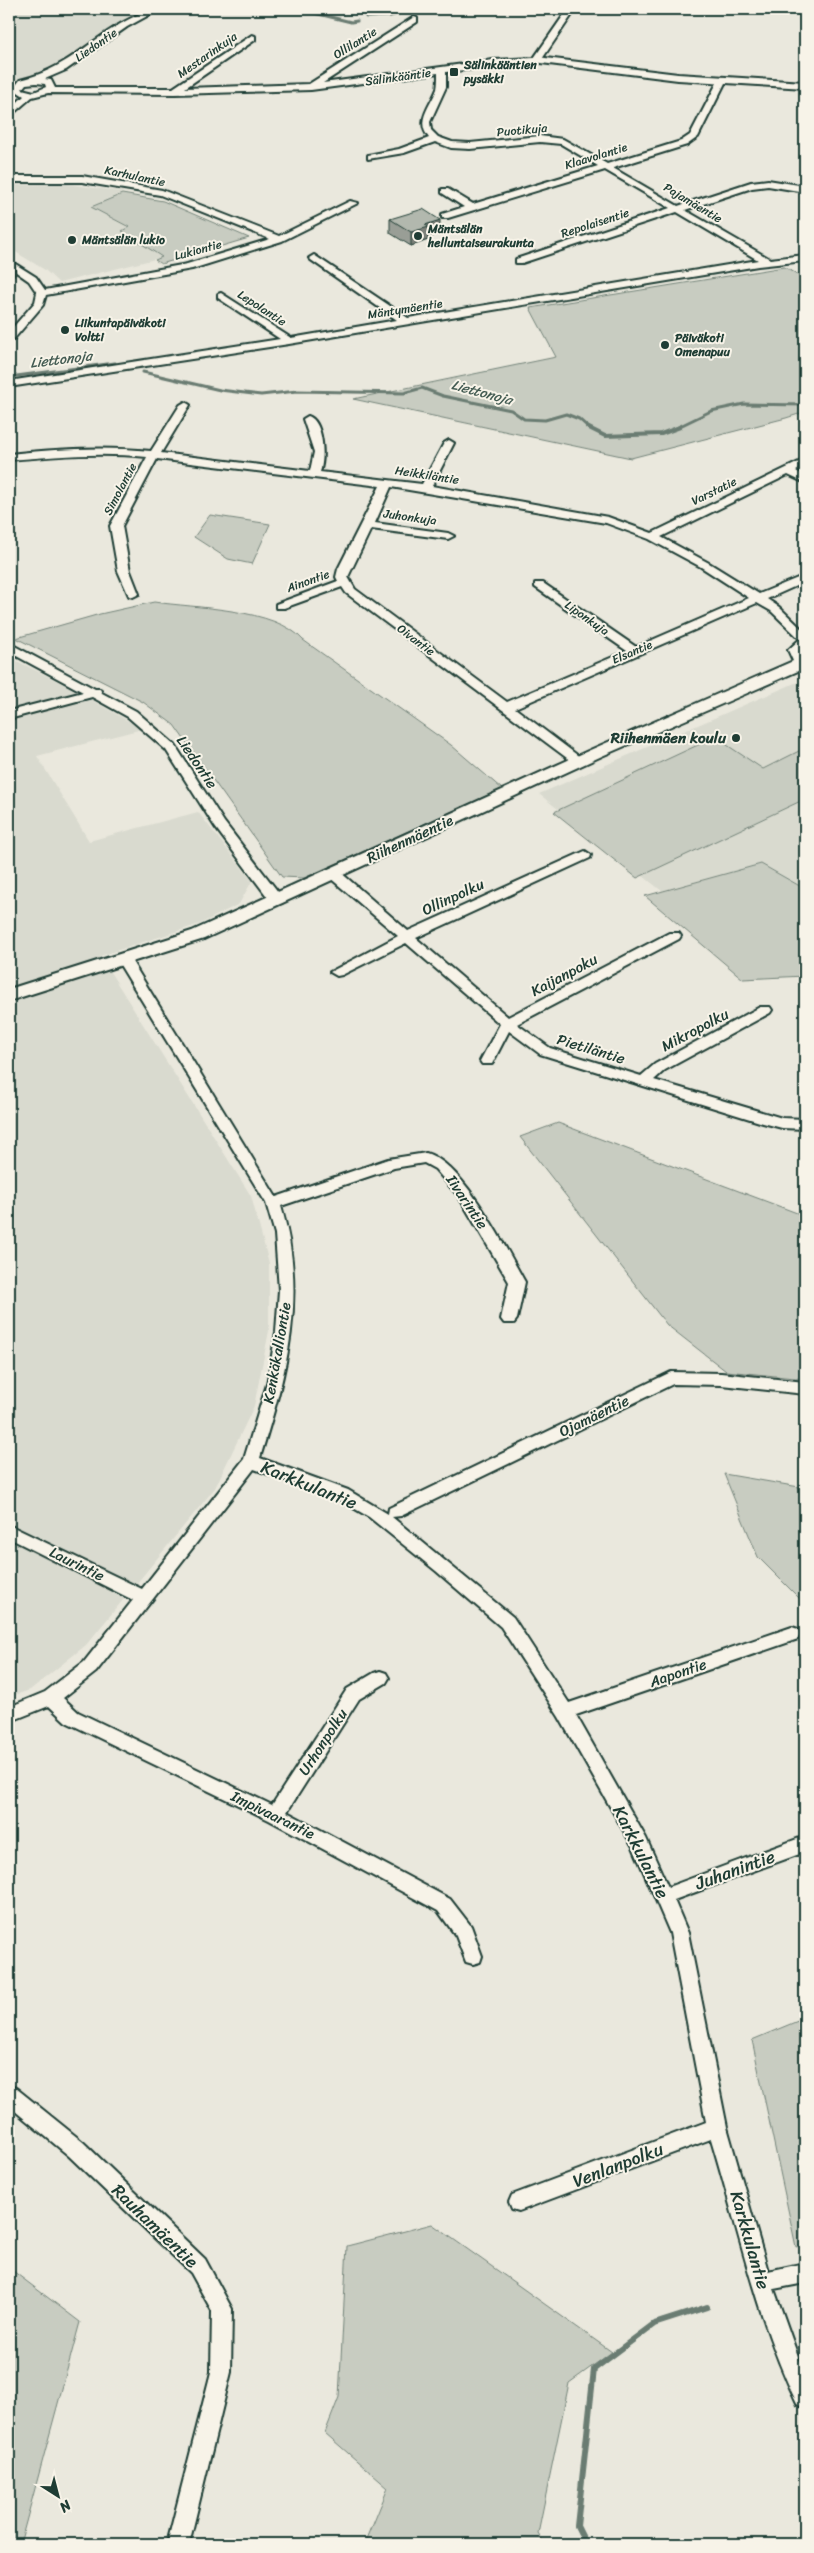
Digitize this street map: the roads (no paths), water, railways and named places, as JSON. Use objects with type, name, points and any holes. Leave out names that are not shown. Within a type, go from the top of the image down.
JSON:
[{"type":"street","name":"Liedontie","points":[[36,80],[63,68],[124,25],[156,9]]},
{"type":"street","points":[[537,60],[572,9]]},
{"type":"street","name":"Ollilantie","points":[[311,87],[414,20]]},
{"type":"street","name":"Mestarinkuja","points":[[176,92],[252,38]]},
{"type":"street","name":"Sälinkääntie","points":[[49,87],[176,92],[311,87],[537,60],[722,81],[805,85]]},
{"type":"street","name":"Liedontie","points":[[49,87],[63,68]]},
{"type":"street","points":[[371,157],[401,151],[435,139],[426,130],[426,122],[442,86],[442,70]]},
{"type":"street","points":[[9,82],[36,80],[49,87]]},
{"type":"street","name":"Klaavolantie","points":[[445,216],[684,143],[694,137],[722,81]]},
{"type":"street","points":[[14,90],[23,82]]},
{"type":"street","points":[[9,114],[30,94],[49,87]]},
{"type":"street","points":[[14,90],[30,94]]},
{"type":"street","name":"Puotikuja","points":[[435,139],[450,145],[470,146],[551,139],[563,142],[605,166]]},
{"type":"street","name":"Pajamäentie","points":[[605,166],[768,262]]},
{"type":"street","name":"Karhulantie","points":[[9,179],[82,179],[162,193],[279,238]]},
{"type":"street","name":"Repolaisentie","points":[[519,261],[760,183],[805,190]]},
{"type":"street","points":[[445,190],[472,208]]},
{"type":"street","name":"Lukiontie","points":[[42,294],[189,267],[279,238],[353,203]]},
{"type":"street","points":[[314,258],[405,321]]},
{"type":"street","name":"Mäntymäentie","points":[[9,384],[289,341],[768,262],[805,258]]},
{"type":"street","points":[[9,263],[33,279],[42,294],[40,303],[9,338]]},
{"type":"street","name":"Lepolantie","points":[[221,296],[289,341]]},
{"type":"street","name":"Simolantie","points":[[133,594],[124,571],[116,526],[154,455],[185,405]]},
{"type":"street","points":[[308,419],[319,447],[320,462],[314,473]]},
{"type":"street","points":[[425,488],[449,443]]},
{"type":"street","name":"Heikkiläntie","points":[[9,457],[82,451],[121,451],[425,488],[608,520],[653,537],[705,565],[775,610],[805,640]]},
{"type":"street","name":"Varstatie","points":[[653,537],[805,462]]},
{"type":"street","points":[[787,470],[805,480]]},
{"type":"street","points":[[345,582],[342,577],[344,570],[388,483]]},
{"type":"street","name":"Juhonkuja","points":[[368,525],[448,536]]},
{"type":"street","name":"Elsantie","points":[[506,707],[805,578]]},
{"type":"street","name":"Ainontie","points":[[280,606],[345,582]]},
{"type":"street","name":"Oivantie","points":[[345,582],[350,591],[580,761]]},
{"type":"street","name":"Liponkuja","points":[[539,585],[635,651]]},
{"type":"street","points":[[805,640],[796,650],[799,659],[805,663]]},
{"type":"street","name":"Liedontie","points":[[9,647],[96,692],[132,714],[170,748],[219,824],[277,900]]},
{"type":"street","name":"Riihenmäentie","points":[[9,994],[124,960],[198,935],[580,761],[805,663]]},
{"type":"street","points":[[9,716],[96,692]]},
{"type":"street","name":"Ollinpolku","points":[[337,972],[406,937],[585,855]]},
{"type":"street","name":"Pietiläntie","points":[[334,874],[507,1023],[545,1051],[763,1118],[782,1123],[805,1124]]},
{"type":"street","name":"Kaijanpoku","points":[[507,1023],[674,936]]},
{"type":"street","name":"Kenkäkalliontie","points":[[9,1715],[51,1697],[90,1667],[250,1462],[275,1384],[284,1332],[288,1290],[282,1234],[272,1203],[124,960]]},
{"type":"street","name":"Mikropolku","points":[[642,1082],[660,1067],[765,1010]]},
{"type":"street","points":[[486,1060],[507,1023]]},
{"type":"street","name":"Iivarintie","points":[[272,1203],[393,1163],[426,1158],[440,1164],[464,1194],[517,1282],[509,1318]]},
{"type":"street","name":"Ojamäentie","points":[[395,1512],[671,1378],[721,1379],[805,1388]]},
{"type":"street","name":"Karkkulantie","points":[[250,1462],[342,1494],[375,1513],[442,1566],[507,1622],[565,1712],[640,1843],[679,1933],[717,2127],[738,2192],[761,2282],[791,2369],[805,2398]]},
{"type":"street","name":"Laurintie","points":[[9,1531],[145,1598]]},
{"type":"street","name":"Aapontie","points":[[565,1712],[792,1634]]},
{"type":"street","name":"Urhonpolku","points":[[275,1815],[353,1694],[380,1678]]},
{"type":"street","name":"Impivaarantie","points":[[51,1697],[72,1717],[275,1815],[380,1869],[444,1905],[464,1932],[473,1956]]},
{"type":"street","name":"Juhanintie","points":[[664,1896],[805,1844]]},
{"type":"street","name":"Rauhamäentie","points":[[9,2094],[76,2149],[198,2266],[222,2309],[221,2372],[178,2544]]},
{"type":"street","name":"Venlanpolku","points":[[519,2202],[717,2127]]},
{"type":"street","points":[[761,2282],[805,2273]]},
{"type":"waterway","points":[[366,17],[390,16],[415,9]]},
{"type":"waterway","points":[[302,10],[351,22],[357,21]]},
{"type":"waterway","name":"Liettonoja","points":[[9,377],[115,363]]},
{"type":"waterway","name":"Liettonoja","points":[[143,372],[220,390],[261,395],[297,391],[404,393],[422,388],[443,396],[511,410],[524,419],[545,420],[566,414],[579,419],[589,428]]},
{"type":"waterway","name":"Liettonoja","points":[[676,428],[711,411],[744,404],[805,405]]},
{"type":"waterway","name":"Liettonoja","points":[[589,428],[605,436],[661,434],[680,427]]},
{"type":"waterway","points":[[586,2544],[577,2526],[594,2369],[654,2324],[707,2307]]},
{"type":"place","name":"Sälinkääntien pysäkki","points":[[454,72]]},
{"type":"place","name":"Mäntsälän helluntaiseurakunta","points":[[418,236]]},
{"type":"place","name":"Mäntsälän lukio","points":[[72,240]]},
{"type":"place","name":"Liikuntapäiväkoti Voltti","points":[[65,330]]},
{"type":"place","name":"Päiväkoti Omenapuu","points":[[665,345]]},
{"type":"place","name":"Riihenmäen koulu","points":[[736,738]]}]
